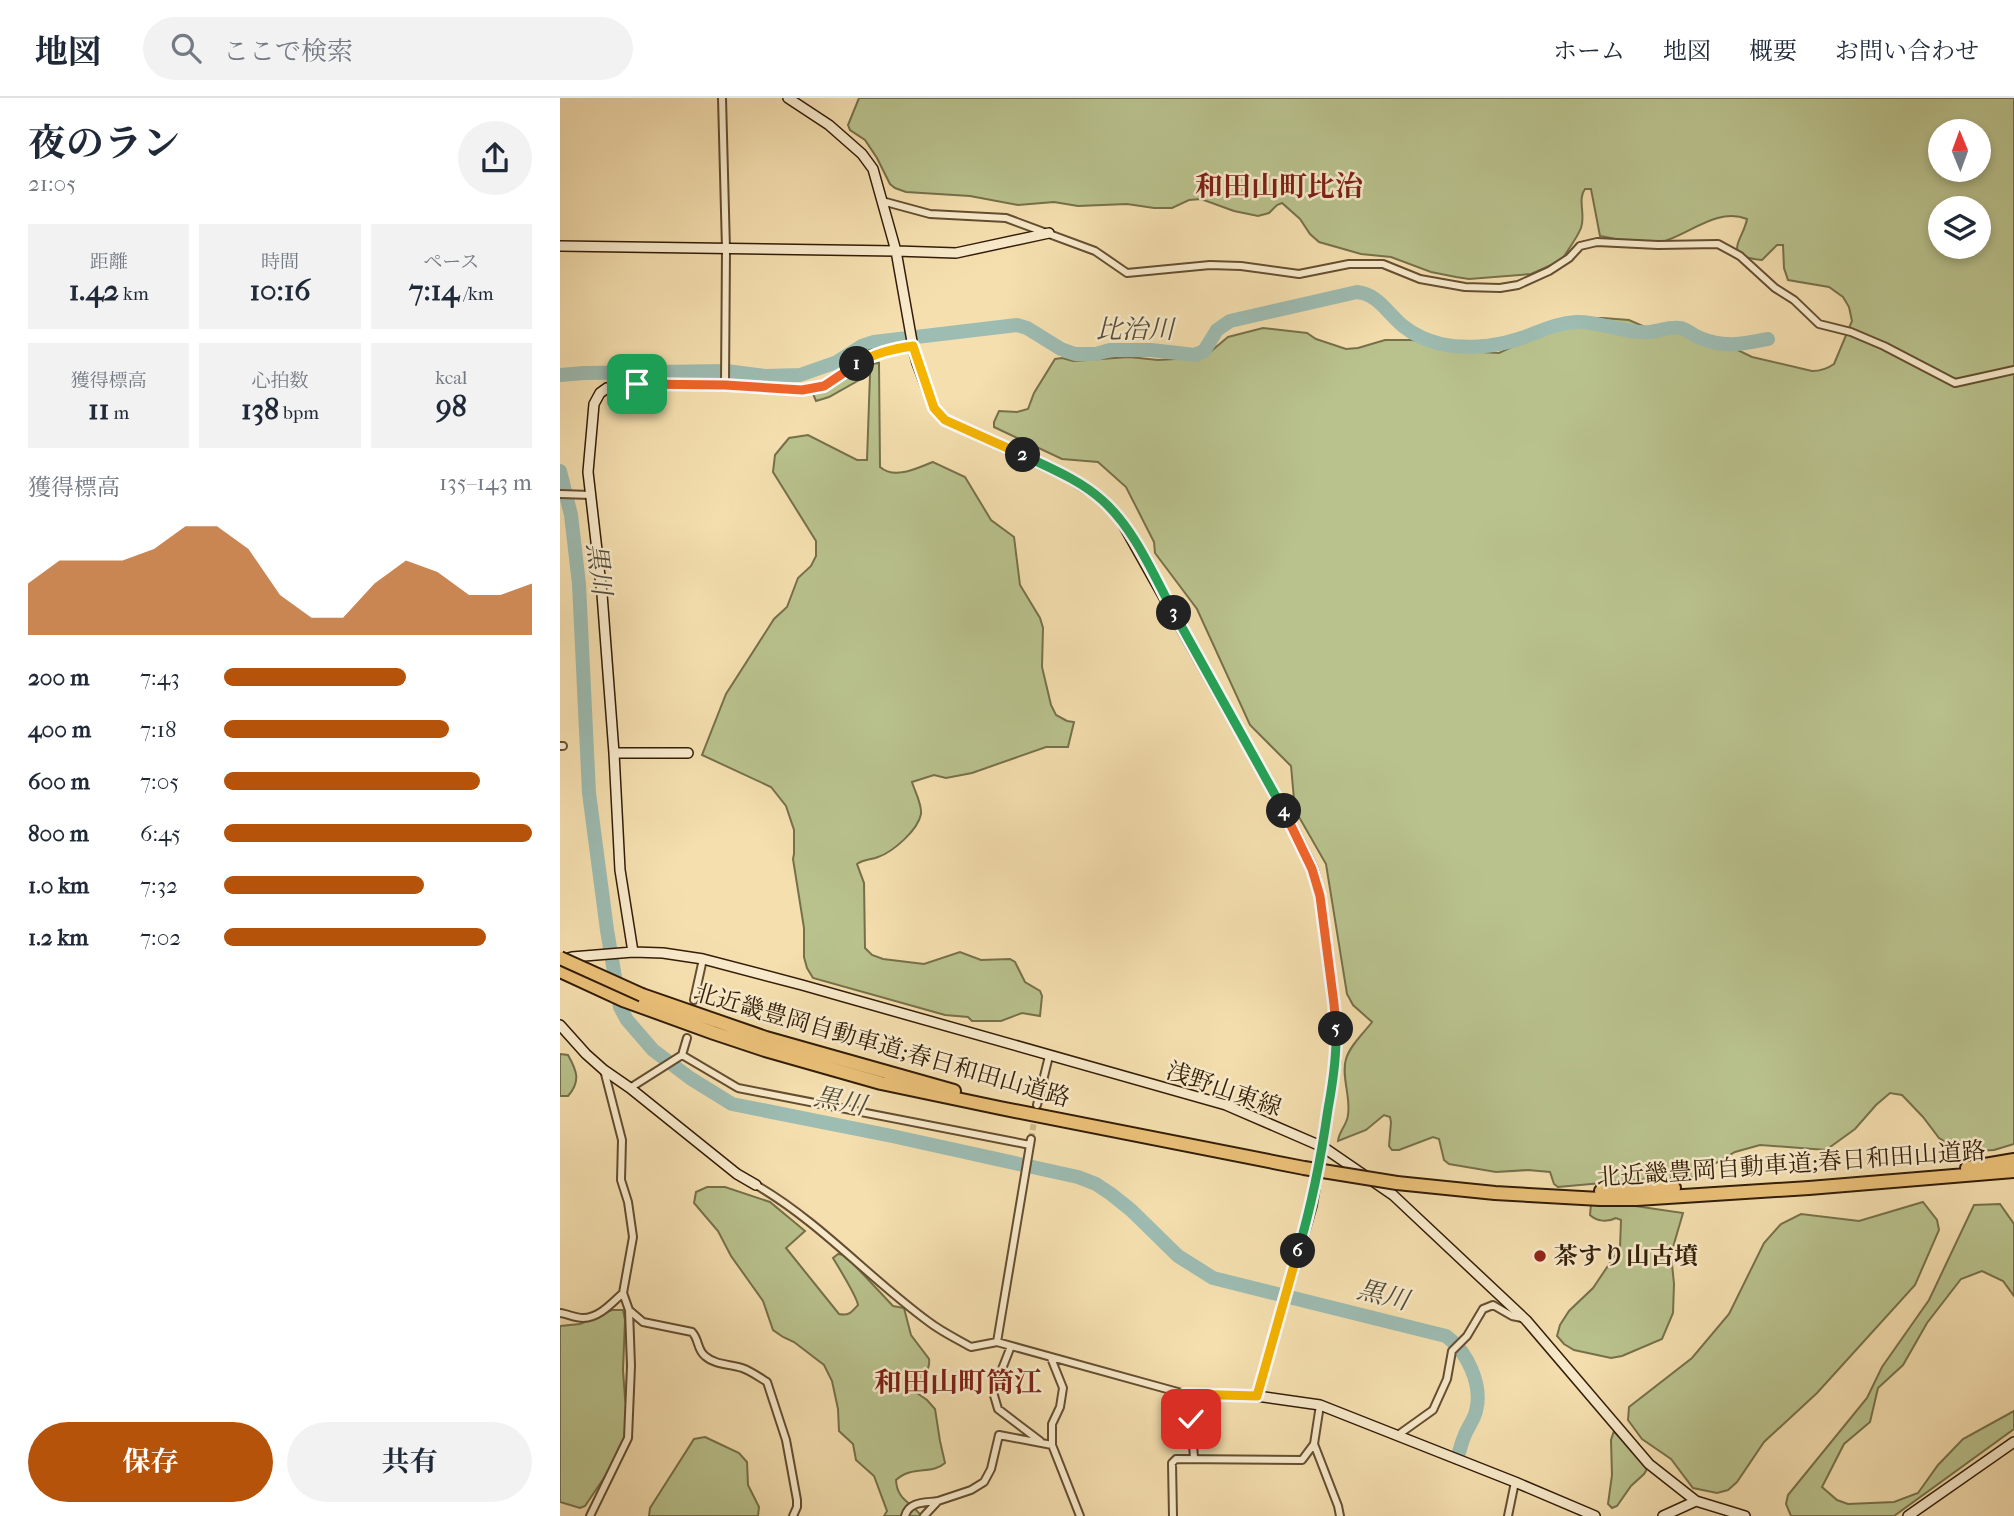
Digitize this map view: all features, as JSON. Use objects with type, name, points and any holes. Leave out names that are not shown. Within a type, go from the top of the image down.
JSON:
[{"type":"highway","name":"北近畿豊岡自動車道;春日和田山道路","points":[[560,959],[642,995],[731,1027],[1076,1122]]},
{"type":"highway","name":"北近畿豊岡自動車道;春日和田山道路","points":[[560,971],[656,1013],[765,1050],[881,1083],[1304,1168],[1397,1183],[1469,1191],[1637,1199],[1809,1188],[2014,1169]]},
{"type":"highway","points":[[1942,1172],[2014,1160]]},
{"type":"highway","name":"北近畿豊岡自動車道;春日和田山道路","points":[[1528,1194],[1809,1182],[2014,1169]]},
{"type":"street","points":[[722,98],[726,249],[725,385]]},
{"type":"street","points":[[788,98],[828,125],[862,153],[873,169],[896,251],[913,346],[934,408],[945,420],[1066,476],[1102,499],[1120,519],[1291,824],[1312,869],[1320,896],[1334,1004],[1336,1059],[1312,1205],[1257,1396]]},
{"type":"street","points":[[883,201],[930,214],[1006,218],[1095,251],[1127,272],[1210,265],[1241,266],[1298,274],[1349,264],[1383,264],[1420,279],[1465,287],[1500,288],[1518,285],[1549,271],[1569,258],[1580,246],[1597,242],[1718,244],[1741,256],[1819,324],[1852,332],[1955,383],[2014,370]]},
{"type":"street","points":[[560,246],[956,253],[1049,233]]},
{"type":"street","points":[[633,952],[620,870],[602,594],[588,495],[594,404],[600,393],[619,385],[725,385],[802,390],[824,386],[871,355],[913,346]]},
{"type":"street","points":[[560,494],[588,495]]},
{"type":"street","points":[[614,753],[688,753]]},
{"type":"street","name":"浅野山東線","points":[[560,959],[633,952],[703,959],[1226,1105],[1323,1147],[1393,1195],[1526,1320],[1649,1464],[1696,1501],[1745,1516]]},
{"type":"street","points":[[694,1000],[703,959]]},
{"type":"street","points":[[560,1025],[604,1070],[737,1174],[772,1194],[931,1324],[971,1347],[997,1342],[1185,1394],[1257,1396],[1320,1405],[1595,1516]]},
{"type":"street","points":[[630,1088],[682,1055],[687,1038]]},
{"type":"street","points":[[682,1055],[738,1088],[1031,1142],[997,1342]]},
{"type":"street","points":[[1037,1105],[1049,1056]]},
{"type":"street","points":[[590,1516],[628,1438],[631,1366],[629,1310],[623,1293],[633,1237],[628,1202],[621,1180],[622,1140],[604,1070]]},
{"type":"street","points":[[560,1313],[588,1318],[607,1308],[623,1293]]},
{"type":"street","points":[[1398,1435],[1433,1410],[1447,1379],[1452,1351],[1467,1336],[1483,1309],[1493,1305],[1526,1320]]},
{"type":"street","points":[[629,1310],[643,1322],[691,1332],[696,1336],[706,1357],[744,1369],[767,1382],[786,1440],[797,1500],[793,1516]]},
{"type":"street","points":[[1011,1346],[993,1392],[998,1409],[1042,1442]]},
{"type":"street","points":[[1051,1358],[1063,1388],[1060,1407],[1052,1424],[1052,1445],[1076,1502],[1078,1516]]},
{"type":"street","points":[[1185,1394],[1191,1419],[1194,1458]]},
{"type":"street","points":[[1173,1516],[1172,1463],[1176,1459],[1302,1460],[1314,1444],[1320,1405]]},
{"type":"street","points":[[905,1516],[909,1507],[971,1490],[984,1482],[991,1469],[999,1435],[1052,1445]]},
{"type":"street","points":[[1908,1516],[2014,1442]]},
{"type":"street","points":[[1314,1444],[1339,1506],[1340,1516]]},
{"type":"street","points":[[1508,1516],[1515,1482]]},
{"type":"street","points":[[924,1516],[938,1501]]},
{"type":"street","points":[[1663,1516],[1696,1501]]},
{"type":"green space","points":[[859,98],[2014,98],[2014,1144],[1994,1150],[1976,1151],[1949,1144],[1939,1138],[1902,1095],[1890,1093],[1855,1129],[1826,1150],[1760,1145],[1735,1152],[1702,1174],[1690,1178],[1658,1178],[1558,1187],[1554,1184],[1550,1172],[1496,1172],[1449,1164],[1444,1160],[1439,1139],[1433,1137],[1399,1150],[1392,1150],[1389,1146],[1390,1117],[1384,1115],[1366,1130],[1338,1141],[1348,1115],[1346,1059],[1372,1022],[1353,1005],[1347,994],[1326,864],[1295,810],[1291,766],[1250,725],[1197,609],[1155,553],[1154,542],[1126,487],[1098,462],[1062,459],[994,427],[999,411],[1017,412],[1028,409],[1034,393],[1055,359],[1073,361],[1129,357],[1158,360],[1193,358],[1210,352],[1228,337],[1263,328],[1307,333],[1316,339],[1346,349],[1385,340],[1411,340],[1429,342],[1445,350],[1499,353],[1552,328],[1584,318],[1629,320],[1645,327],[1670,326],[1687,329],[1752,357],[1818,371],[1834,364],[1852,321],[1849,307],[1843,297],[1829,287],[1788,280],[1784,268],[1783,245],[1777,245],[1762,260],[1741,255],[1737,246],[1747,219],[1723,217],[1654,244],[1600,236],[1591,189],[1585,189],[1583,193],[1579,232],[1558,262],[1531,274],[1469,279],[1431,272],[1391,257],[1361,254],[1319,242],[1282,203],[1269,213],[1258,216],[1201,199],[1189,200],[1172,208],[1127,204],[1078,206],[1054,202],[1018,205],[970,196],[906,192],[890,184],[865,140],[850,130],[848,125]]},
{"type":"green space","points":[[879,363],[880,467],[892,473],[899,473],[933,462],[965,477],[991,520],[1014,537],[1020,585],[1043,628],[1042,667],[1051,705],[1056,715],[1074,722],[1068,747],[1046,747],[972,773],[946,778],[934,775],[912,782],[921,810],[915,827],[891,850],[857,864],[864,883],[865,948],[872,955],[883,959],[924,964],[960,952],[981,960],[1010,959],[1015,962],[1025,982],[1040,991],[1040,1016],[1022,1013],[1001,1021],[972,1021],[968,1017],[945,1015],[813,978],[804,957],[804,928],[793,859],[794,830],[786,806],[771,787],[702,755],[726,694],[774,619],[787,607],[798,578],[811,566],[816,556],[816,541],[773,472],[775,455],[789,438],[808,435],[857,460],[867,460],[870,374],[829,397],[816,401],[813,394],[863,365]]},
{"type":"green space","points":[[560,1054],[568,1055],[575,1071],[575,1086],[568,1096],[560,1096]]},
{"type":"green space","points":[[707,1187],[725,1187],[770,1202],[805,1231],[786,1248],[839,1314],[850,1313],[858,1305],[833,1258],[838,1254],[845,1255],[893,1306],[904,1308],[911,1335],[929,1359],[928,1369],[919,1383],[917,1393],[935,1409],[945,1463],[934,1469],[902,1475],[896,1480],[899,1493],[921,1516],[884,1516],[887,1511],[874,1476],[856,1460],[853,1444],[839,1431],[832,1381],[824,1365],[773,1330],[763,1301],[731,1256],[718,1231],[694,1203],[696,1192]]},
{"type":"green space","points":[[1608,1202],[1683,1213],[1671,1254],[1673,1313],[1662,1339],[1611,1358],[1574,1350],[1557,1336],[1569,1311],[1593,1288],[1620,1248],[1621,1220],[1599,1220],[1590,1215],[1591,1204]]},
{"type":"green space","points":[[1923,1202],[1937,1220],[1939,1230],[1915,1285],[1817,1393],[1764,1442],[1737,1482],[1728,1490],[1717,1493],[1693,1488],[1671,1459],[1642,1439],[1628,1420],[1629,1407],[1692,1358],[1729,1314],[1764,1243],[1781,1224],[1801,1214],[1859,1221]]},
{"type":"green space","points":[[2000,1204],[2014,1224],[2014,1296],[2003,1281],[1982,1271],[1961,1279],[1927,1323],[1903,1365],[1878,1388],[1870,1422],[1844,1444],[1822,1487],[1837,1500],[1848,1504],[1894,1502],[1918,1493],[1938,1465],[1963,1439],[2014,1411],[2014,1429],[1894,1516],[1791,1516],[1786,1504],[1788,1495],[1867,1398],[1882,1367],[1929,1300],[1974,1205]]},
{"type":"green space","points":[[612,1310],[623,1310],[625,1320],[623,1370],[630,1431],[612,1466],[585,1506],[580,1508],[560,1502],[560,1326],[580,1324]]},
{"type":"green space","points":[[1614,1431],[1647,1469],[1617,1506],[1612,1508],[1608,1504],[1612,1475],[1611,1440]]},
{"type":"green space","points":[[705,1437],[739,1453],[747,1462],[748,1485],[759,1507],[758,1516],[649,1516],[650,1508],[694,1439]]},
{"type":"waterway","name":"比治川","points":[[560,375],[726,371],[765,376],[800,375],[837,362],[862,346],[874,342],[1017,325],[1075,354],[1096,354],[1110,350],[1151,350],[1195,355],[1204,351],[1217,330],[1230,321],[1357,292],[1377,300],[1411,332],[1450,346],[1497,344],[1523,338],[1560,324],[1576,322],[1640,332],[1681,328],[1700,338],[1725,344],[1768,339]]},
{"type":"waterway","name":"黒川","points":[[560,471],[571,515],[579,584],[589,793],[607,930],[620,1007],[627,1020],[653,1050],[690,1078],[732,1104],[1078,1177],[1111,1194],[1178,1256],[1213,1278],[1446,1336],[1461,1350],[1472,1369],[1478,1401],[1457,1458]]},
{"type":"tunnel","points":[[1031,1139],[1037,1105]]},
{"type":"place","name":"茶すり山古墳","points":[[1540,1256]]},
{"type":"district","name":"和田山町比治","points":[[1279,186]]},
{"type":"district","name":"和田山町筒江","points":[[958,1382]]},
{"type":"route","points":[[637,384],[725,385],[802,390],[824,386],[871,355],[913,346],[917,363],[939,415],[1066,476],[1102,499],[1120,519],[1141,552],[1291,824],[1312,869],[1320,896],[1334,1004],[1336,1059],[1323,1147],[1312,1205],[1257,1396],[1185,1394],[1191,1419]]}]
